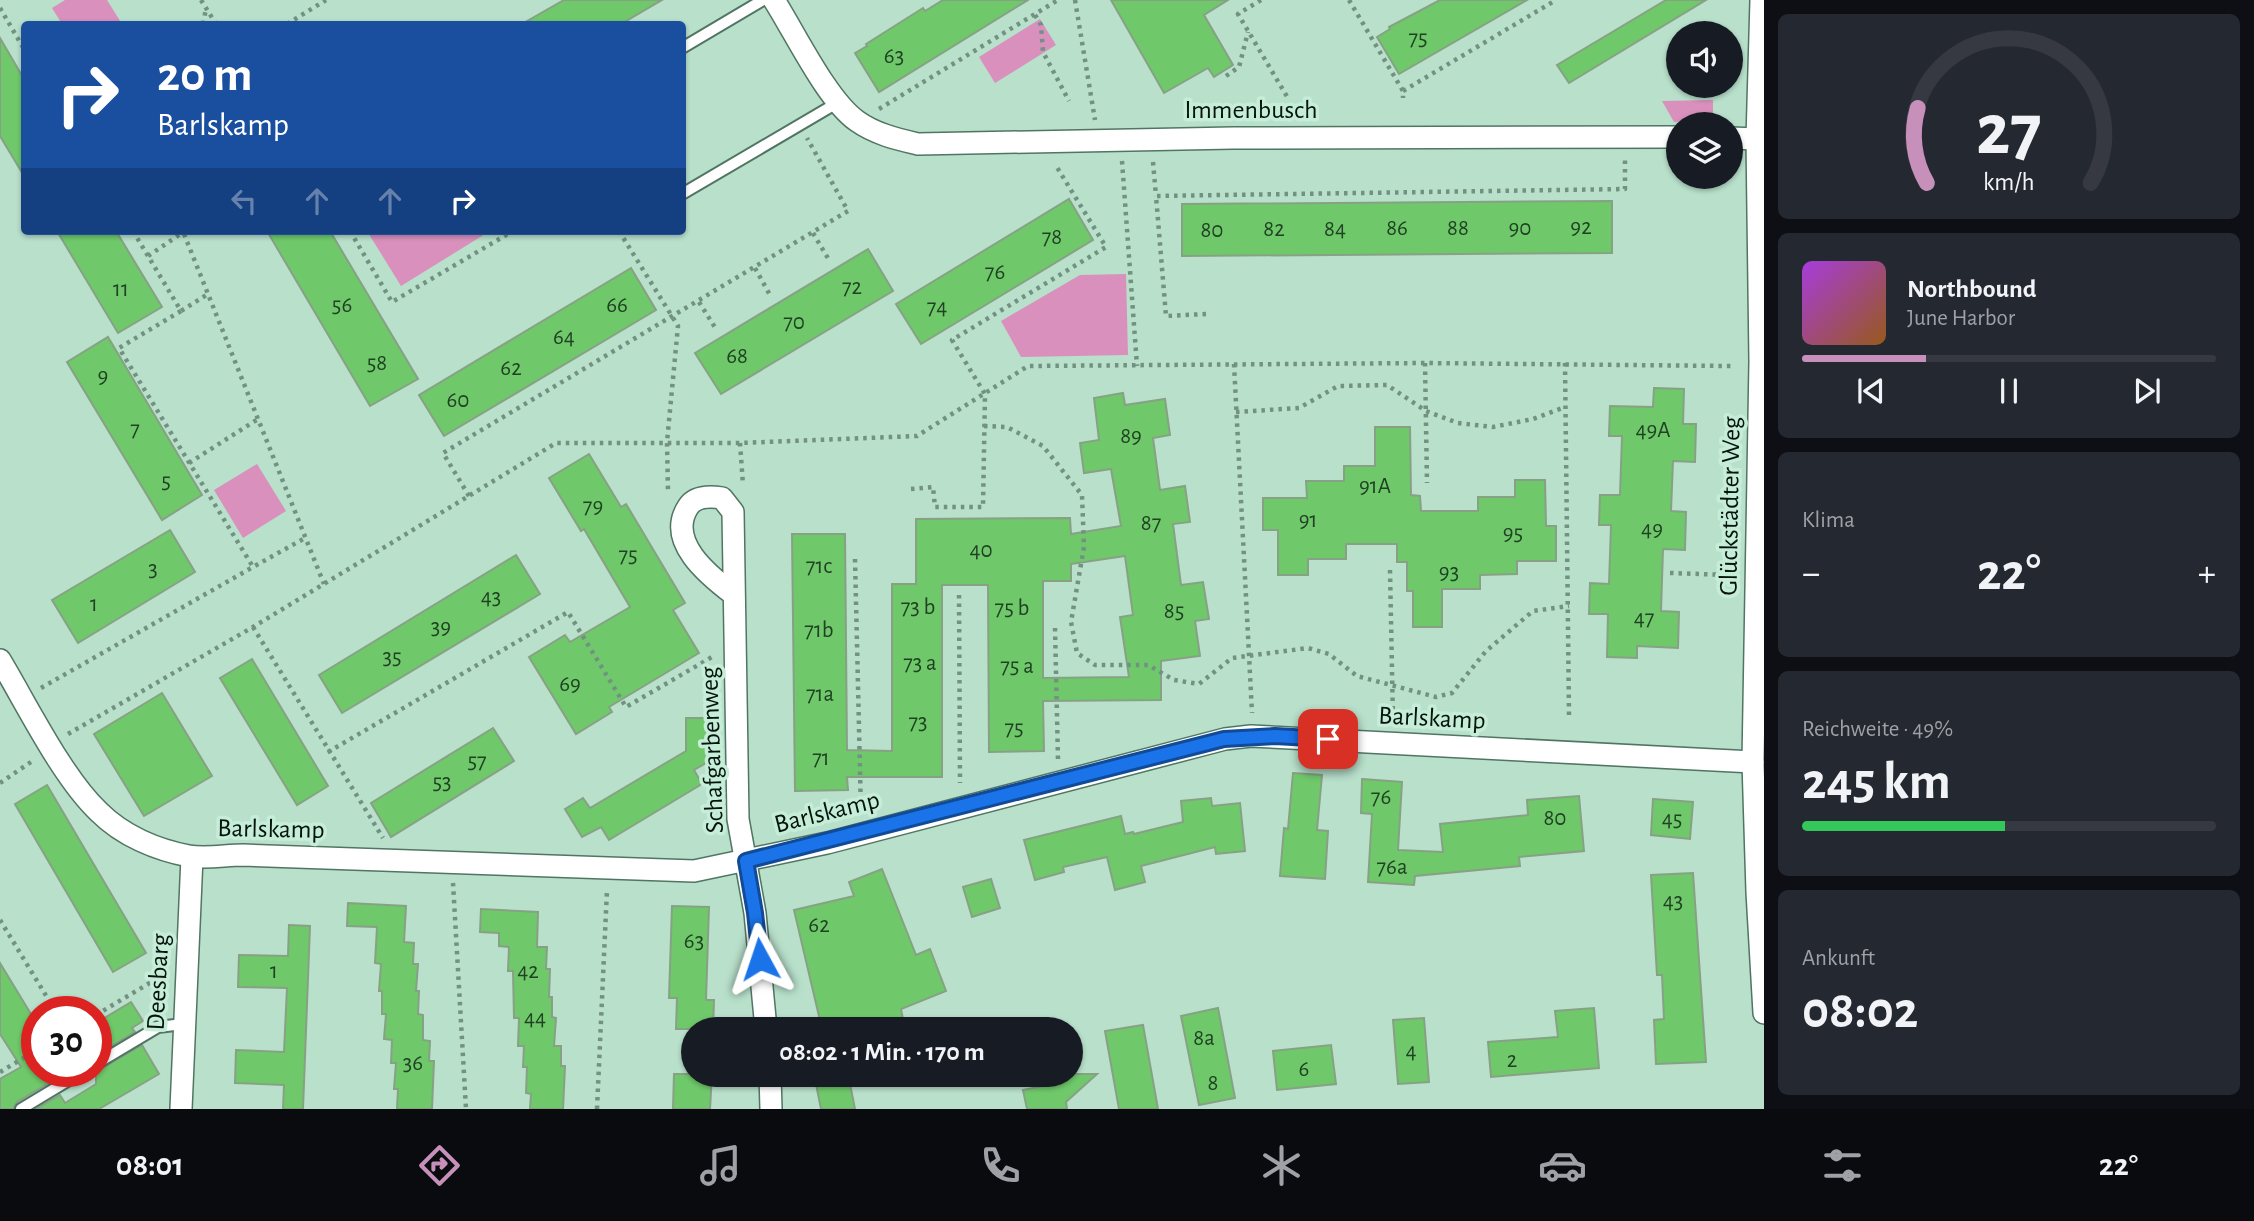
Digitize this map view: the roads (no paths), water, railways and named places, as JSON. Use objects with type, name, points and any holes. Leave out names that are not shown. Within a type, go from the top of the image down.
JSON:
[{"type":"street","name":"Immenbusch","points":[[774,0],[836,103],[858,122],[886,136],[918,145],[1120,139],[1666,137]]},
{"type":"street","name":"Glückstädter Weg","points":[[1761,0],[1757,139],[1760,528],[1753,762],[1764,1013]]},
{"type":"street","points":[[1743,138],[1757,139]]},
{"type":"street","name":"Schafgarbenweg","points":[[733,594],[738,819],[755,913],[765,1017]]},
{"type":"street","name":"Barlskamp","points":[[0,660],[72,779],[99,813],[123,831],[150,845],[192,857],[243,855],[694,871],[746,861],[1224,739],[1251,736],[1753,762]]},
{"type":"street","name":"Deesbarg","points":[[181,1109],[192,857]]},
{"type":"street","points":[[770,1087],[771,1109]]},
{"type":"lane","points":[[686,46],[763,0]]},
{"type":"lane","points":[[686,192],[836,103]]},
{"type":"lane","points":[[112,1055],[159,1027],[183,1024]]},
{"type":"lane","points":[[21,1109],[57,1087]]}]
